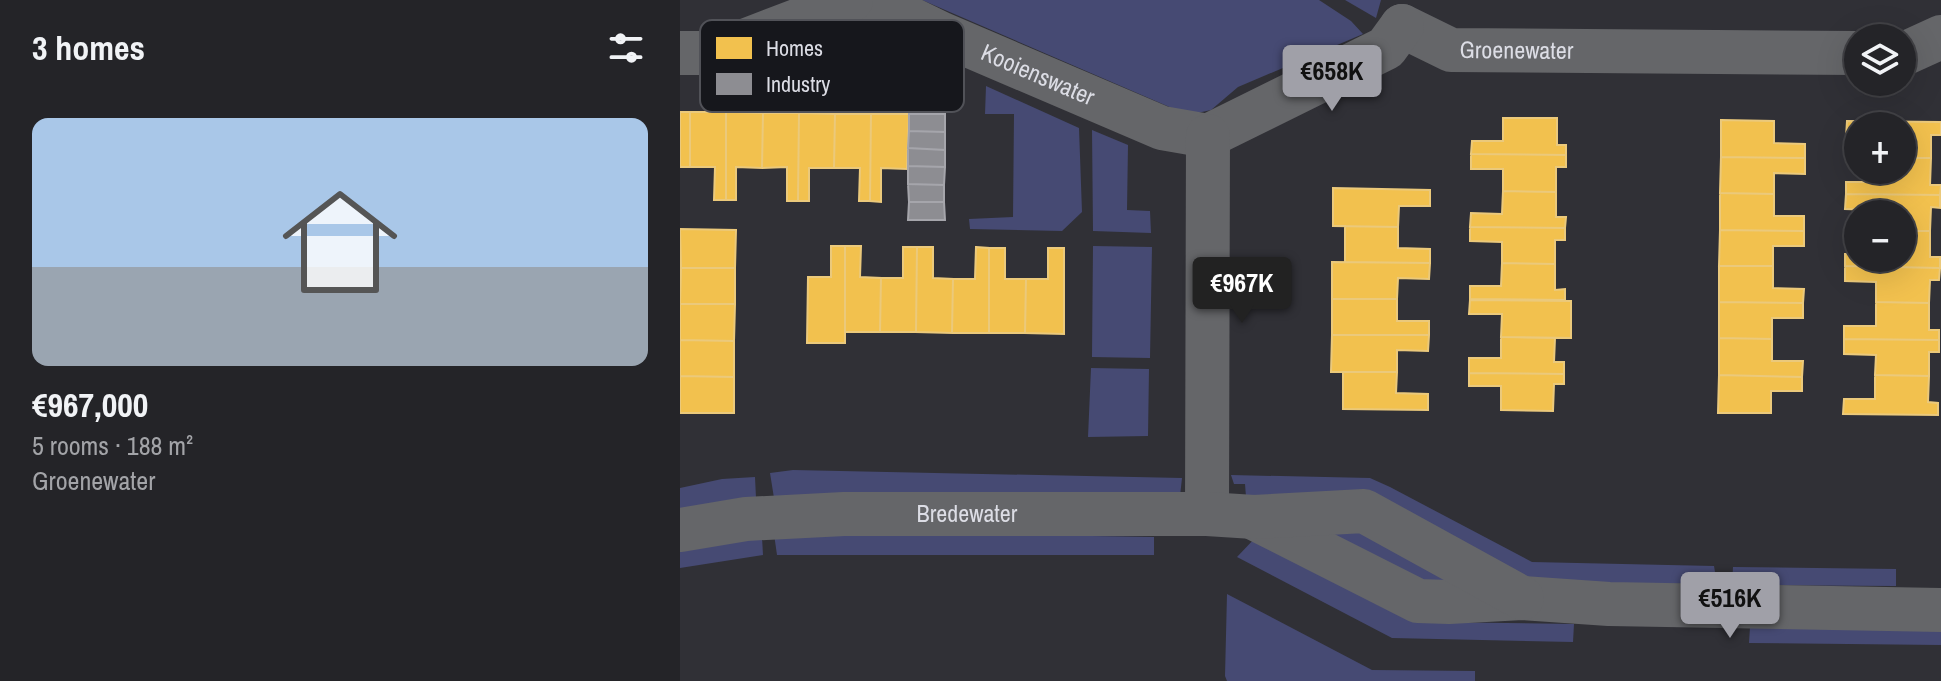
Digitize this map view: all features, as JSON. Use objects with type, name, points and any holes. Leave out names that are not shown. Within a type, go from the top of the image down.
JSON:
[{"type":"street","points":[[799,20],[851,0]]},
{"type":"street","name":"Kooienswater","points":[[872,0],[913,20]]},
{"type":"street","name":"Groenewater","points":[[1208,136],[1386,48],[1402,13],[1451,50],[1844,53]]},
{"type":"street","points":[[1916,47],[1941,37]]},
{"type":"street","name":"Kooienswater","points":[[964,43],[1162,128],[1208,136]]},
{"type":"street","points":[[1207,514],[1208,136]]},
{"type":"street","name":"Bredewater","points":[[680,530],[746,519],[844,514],[1207,514],[1254,517],[1364,511],[1522,598],[1609,604],[1941,610]]},
{"type":"shaded area","points":[[922,0],[1319,0],[1351,21],[1363,34],[1238,87],[1211,110],[1188,115]]},
{"type":"shaded area","points":[[1345,0],[1381,0],[1376,18]]},
{"type":"shaded area","points":[[986,86],[1079,128],[1082,212],[1062,231],[970,229],[969,219],[1013,217],[1014,114],[985,114]]},
{"type":"shaded area","points":[[1092,130],[1128,145],[1127,210],[1150,211],[1151,233],[1093,231]]},
{"type":"shaded area","points":[[1093,246],[1152,247],[1150,358],[1092,357]]},
{"type":"shaded area","points":[[1091,368],[1149,369],[1148,436],[1088,437]]},
{"type":"shaded area","points":[[793,470],[1182,478],[1180,496],[774,498],[770,473]]},
{"type":"shaded area","points":[[1231,475],[1370,478],[1532,562],[1714,566],[1717,584],[1520,583],[1246,497],[1245,484],[1234,484]]},
{"type":"shaded area","points":[[755,477],[756,498],[680,510],[680,488],[722,479]]},
{"type":"shaded area","points":[[1316,531],[1365,531],[1470,589],[1425,591]]},
{"type":"shaded area","points":[[859,532],[1154,537],[1154,555],[777,555],[774,534]]},
{"type":"shaded area","points":[[762,537],[763,555],[680,568],[680,550]]},
{"type":"shaded area","points":[[1256,537],[1425,622],[1574,624],[1573,642],[1392,638],[1237,557]]},
{"type":"shaded area","points":[[1733,567],[1896,569],[1896,586],[1732,585]]},
{"type":"shaded area","points":[[1227,594],[1372,670],[1475,671],[1475,681],[1227,681]]},
{"type":"shaded area","points":[[1750,627],[1941,628],[1941,645],[1749,643]]},
{"type":"building: Homes","points":[[680,112],[690,112],[690,167],[680,167]]},
{"type":"building: Homes","points":[[690,112],[726,112],[726,200],[714,200],[715,167],[690,167]]},
{"type":"building: Homes","points":[[726,112],[763,113],[762,168],[736,167],[736,200],[726,200]]},
{"type":"building: Homes","points":[[763,113],[799,113],[798,201],[787,201],[787,167],[762,168]]},
{"type":"building: Homes","points":[[799,113],[835,114],[834,168],[809,168],[809,201],[798,201]]},
{"type":"building: Homes","points":[[835,114],[871,114],[870,201],[859,201],[860,168],[834,168]]},
{"type":"building: Homes","points":[[871,114],[909,114],[907,169],[881,168],[881,202],[870,201]]},
{"type":"building: Homes","points":[[1503,118],[1557,118],[1557,145],[1566,145],[1566,155],[1471,154],[1472,141],[1503,141]]},
{"type":"building: Homes","points":[[1721,120],[1774,121],[1774,143],[1805,144],[1805,158],[1721,157]]},
{"type":"building: Homes","points":[[1916,122],[1941,122],[1941,135],[1931,135],[1931,158],[1916,158]]},
{"type":"building: Homes","points":[[1471,154],[1566,155],[1566,167],[1556,167],[1556,192],[1503,191],[1503,169],[1471,169]]},
{"type":"building: Homes","points":[[1721,157],[1805,158],[1805,174],[1774,173],[1774,194],[1720,193]]},
{"type":"building: Homes","points":[[1916,158],[1931,158],[1930,185],[1941,185],[1940,195],[1846,194],[1846,184],[1916,184]]},
{"type":"building: Homes","points":[[1333,188],[1430,190],[1430,206],[1399,206],[1398,227],[1333,226]]},
{"type":"building: Homes","points":[[1503,191],[1556,192],[1556,217],[1566,217],[1565,228],[1470,227],[1471,213],[1502,214]]},
{"type":"building: Homes","points":[[1720,193],[1774,194],[1774,216],[1804,216],[1804,231],[1720,230]]},
{"type":"building: Homes","points":[[1846,194],[1940,195],[1940,208],[1931,207],[1930,231],[1916,231],[1916,200],[1846,200]]},
{"type":"building: Homes","points":[[1345,226],[1398,227],[1398,248],[1430,249],[1430,263],[1345,262]]},
{"type":"building: Homes","points":[[1470,227],[1565,228],[1565,240],[1555,240],[1555,264],[1502,263],[1502,242],[1470,241]]},
{"type":"building: Homes","points":[[680,229],[736,230],[735,268],[681,268]]},
{"type":"building: Homes","points":[[1720,230],[1804,231],[1804,246],[1773,246],[1773,266],[1719,266]]},
{"type":"building: Homes","points":[[1916,231],[1930,231],[1930,257],[1940,257],[1940,268],[1916,267]]},
{"type":"building: Homes","points":[[831,246],[845,246],[845,343],[807,343],[808,277],[831,277]]},
{"type":"building: Homes","points":[[845,246],[861,246],[860,277],[881,278],[880,332],[845,332]]},
{"type":"building: Homes","points":[[903,247],[917,247],[916,332],[880,332],[881,278],[903,278]]},
{"type":"building: Homes","points":[[917,247],[933,247],[933,278],[953,279],[952,333],[916,332]]},
{"type":"building: Homes","points":[[976,247],[989,248],[989,333],[952,333],[953,279],[975,279]]},
{"type":"building: Homes","points":[[989,248],[1005,248],[1005,279],[1026,279],[1025,333],[989,333]]},
{"type":"building: Homes","points":[[1048,248],[1064,248],[1064,334],[1025,333],[1026,279],[1048,279]]},
{"type":"building: Homes","points":[[1332,262],[1430,263],[1429,279],[1398,278],[1397,299],[1332,299]]},
{"type":"building: Homes","points":[[1502,263],[1555,264],[1555,290],[1565,289],[1565,300],[1470,299],[1470,286],[1501,286]]},
{"type":"building: Homes","points":[[1719,266],[1773,266],[1773,288],[1804,289],[1803,303],[1719,302]]},
{"type":"building: Homes","points":[[1916,267],[1940,268],[1939,280],[1930,280],[1929,303],[1876,302],[1876,282],[1845,281],[1845,272],[1916,272]]},
{"type":"building: Homes","points":[[681,268],[735,268],[735,304],[680,304]]},
{"type":"building: Homes","points":[[1332,299],[1397,299],[1397,321],[1429,321],[1429,335],[1332,335]]},
{"type":"building: Homes","points":[[1470,300],[1571,301],[1571,338],[1501,337],[1502,314],[1469,314]]},
{"type":"building: Homes","points":[[1719,302],[1803,303],[1803,318],[1772,318],[1772,339],[1719,338]]},
{"type":"building: Homes","points":[[1876,302],[1929,303],[1929,330],[1939,330],[1939,340],[1844,339],[1844,326],[1876,326]]},
{"type":"building: Homes","points":[[680,304],[735,304],[734,341],[680,340]]},
{"type":"building: Homes","points":[[1332,335],[1429,335],[1428,351],[1397,350],[1397,372],[1331,372]]},
{"type":"building: Homes","points":[[1501,337],[1555,338],[1554,362],[1564,362],[1564,374],[1469,373],[1469,358],[1501,358]]},
{"type":"building: Homes","points":[[1719,338],[1772,339],[1772,361],[1803,361],[1802,377],[1719,375]]},
{"type":"building: Homes","points":[[1844,339],[1939,340],[1939,352],[1929,352],[1929,376],[1875,375],[1876,355],[1844,354]]},
{"type":"building: Homes","points":[[680,340],[734,341],[734,377],[680,376]]},
{"type":"building: Homes","points":[[1343,372],[1397,372],[1396,393],[1428,394],[1428,410],[1343,409]]},
{"type":"building: Homes","points":[[1469,373],[1564,374],[1564,384],[1554,384],[1553,411],[1501,410],[1501,386],[1469,386]]},
{"type":"building: Homes","points":[[1719,375],[1802,377],[1802,391],[1771,391],[1771,413],[1718,413]]},
{"type":"building: Homes","points":[[1875,375],[1929,376],[1928,402],[1938,403],[1938,415],[1843,414],[1844,399],[1875,399]]},
{"type":"building: Homes","points":[[680,376],[734,377],[734,413],[680,413]]},
{"type":"building: Industry","points":[[909,114],[945,114],[945,132],[909,131]]},
{"type":"building: Industry","points":[[909,131],[945,132],[945,150],[908,148]]},
{"type":"building: Industry","points":[[908,148],[945,150],[945,167],[908,166]]},
{"type":"building: Industry","points":[[908,166],[945,167],[944,185],[908,184]]},
{"type":"building: Industry","points":[[908,184],[944,185],[944,202],[909,202]]},
{"type":"building: Industry","points":[[909,202],[944,202],[945,220],[908,220]]}]
